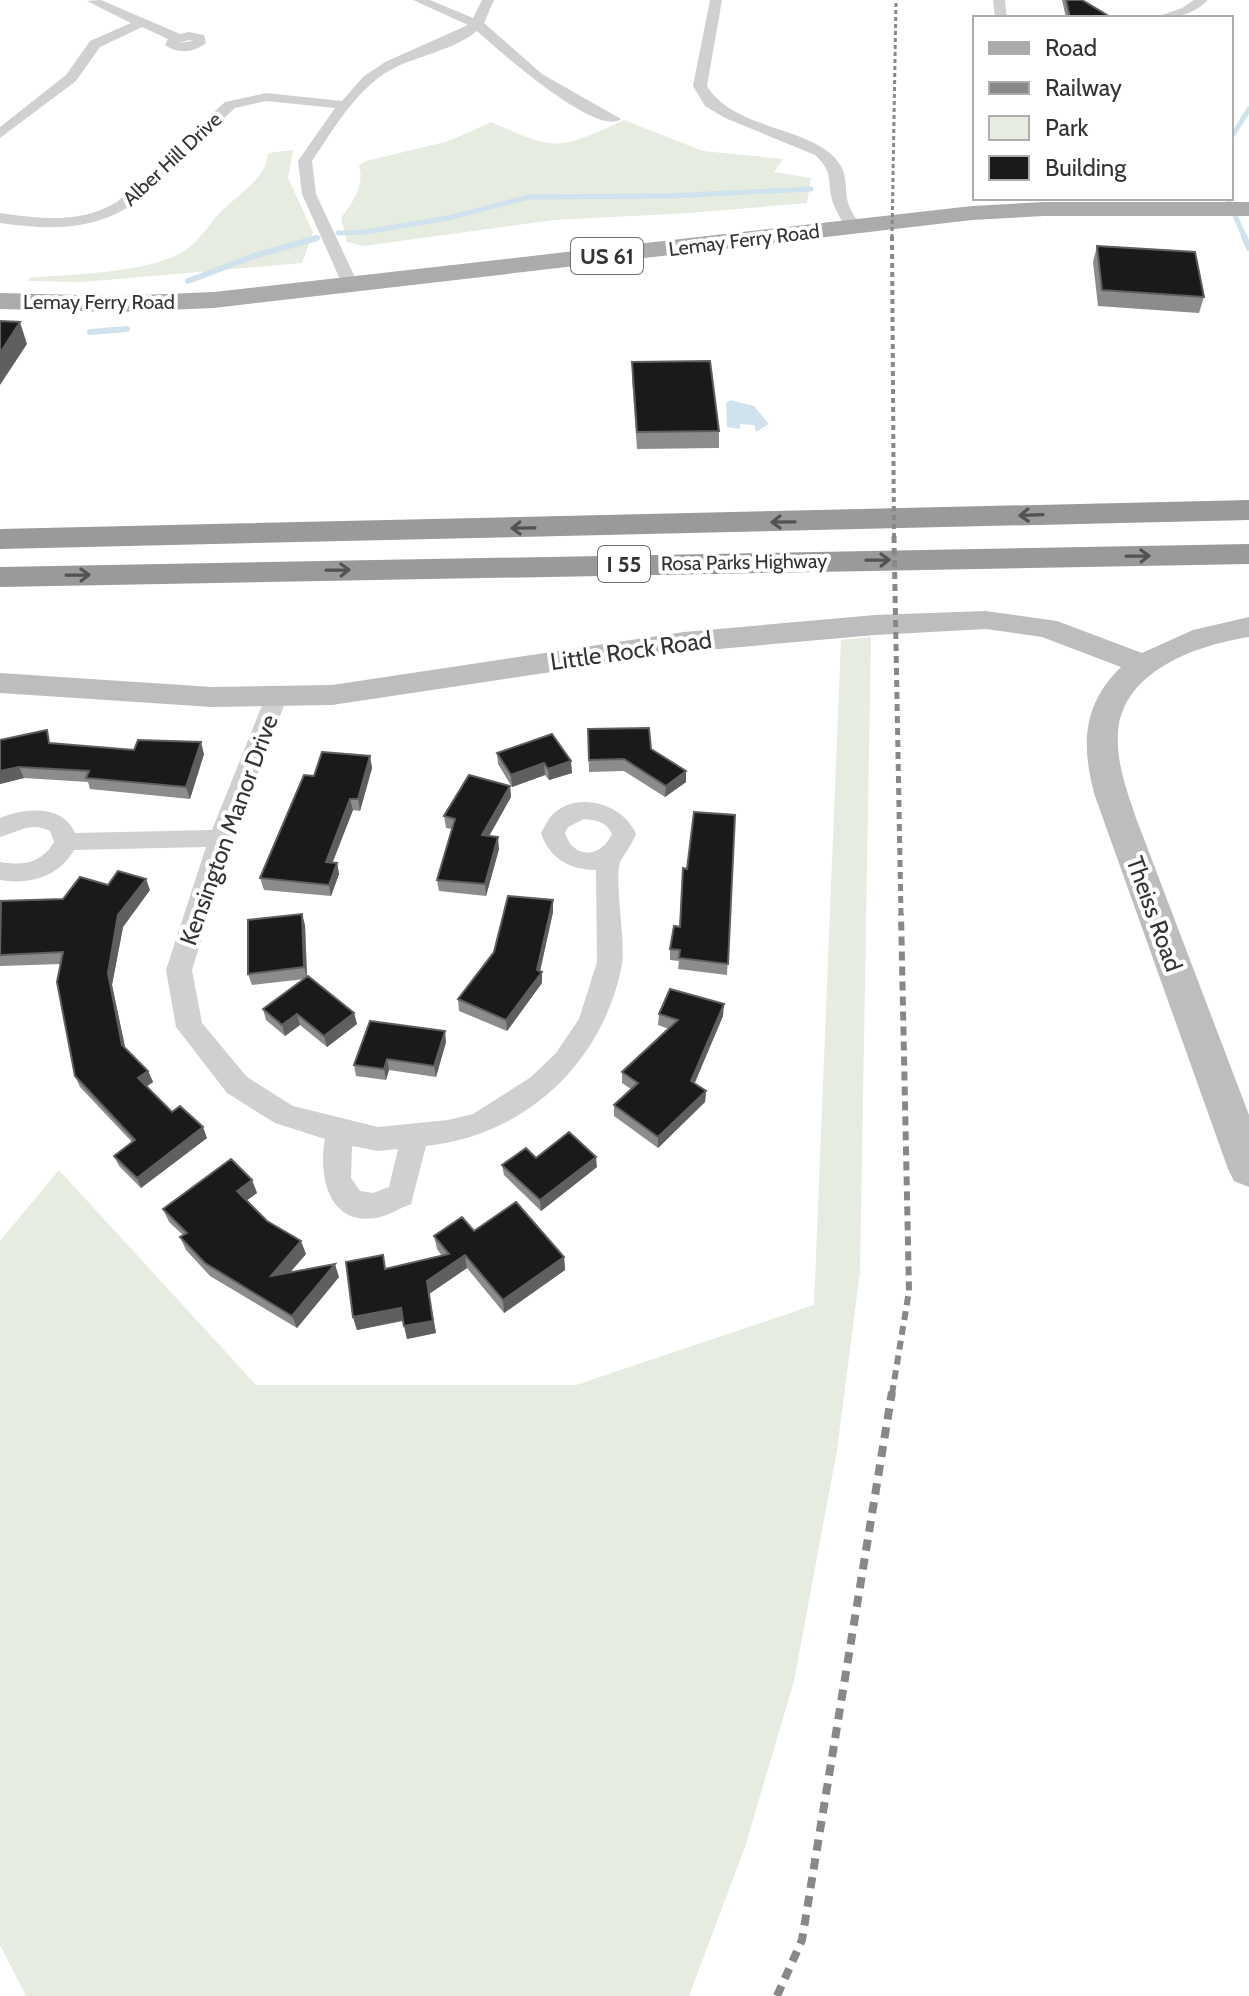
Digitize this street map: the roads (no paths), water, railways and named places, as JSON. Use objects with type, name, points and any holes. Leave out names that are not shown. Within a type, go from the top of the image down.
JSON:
[{"type":"highway","name":"Rosa Parks Highway","points":[[343,532],[1249,510]]},
{"type":"highway","points":[[0,515],[105,515],[343,532]]},
{"type":"highway","name":"I 55","points":[[0,539],[343,532]]},
{"type":"highway","name":"Rosa Parks Highway","points":[[0,577],[1249,554]]},
{"type":"main road","name":"Lemay Ferry Road","points":[[0,301],[143,304],[351,286],[1040,203],[1249,209]]},
{"type":"street","points":[[419,0],[477,24],[537,77],[577,102],[614,119]]},
{"type":"street","points":[[351,286],[309,194],[305,161],[344,105],[368,80],[390,65],[453,40],[477,24],[488,0]]},
{"type":"street","points":[[716,0],[700,86],[710,103],[730,115],[820,152],[833,164],[838,176],[840,202],[853,227]]},
{"type":"street","points":[[1167,16],[1186,11],[1202,0]]},
{"type":"street","points":[[93,1],[177,38]]},
{"type":"street","points":[[0,134],[71,78],[95,44],[141,23]]},
{"type":"street","name":"Alber Hill Drive","points":[[0,218],[71,225],[109,214],[230,105],[266,97],[344,105]]},
{"type":"street","name":"Little Rock Road","points":[[0,683],[182,696],[276,698],[384,689],[684,642],[813,629],[970,621],[1046,628],[1105,648],[1145,666]]},
{"type":"street","points":[[1145,666],[1186,640],[1249,627]]},
{"type":"street","name":"Theiss Road","points":[[1145,666],[1118,691],[1102,725],[1101,747],[1106,778],[1249,1169]]},
{"type":"street","name":"Kensington Manor Drive","points":[[276,698],[221,838],[179,970],[189,1027],[237,1085],[285,1115],[341,1132],[378,1139],[480,1124],[516,1104],[565,1061],[591,1022],[610,962],[608,857]]},
{"type":"street","points":[[0,829],[18,820],[43,818],[60,826],[66,842]]},
{"type":"street","points":[[66,842],[221,838]]},
{"type":"street","points":[[0,871],[14,874],[42,868],[54,861],[66,842]]},
{"type":"street","points":[[341,1132],[334,1160],[335,1179],[352,1202],[374,1206],[401,1195],[411,1158],[413,1135]]},
{"type":"water","points":[[730,400],[754,406],[769,424],[756,432],[754,425],[740,424],[740,429],[727,427],[726,403]]},
{"type":"waterway","points":[[1233,135],[1249,109]]},
{"type":"waterway","points":[[338,233],[365,232],[448,218],[529,197],[669,196],[811,189]]},
{"type":"waterway","points":[[1228,200],[1245,238]]},
{"type":"waterway","points":[[1244,236],[1249,248]]},
{"type":"waterway","points":[[188,281],[254,256],[317,238]]},
{"type":"waterway","points":[[90,332],[127,329]]},
{"type":"railway","points":[[892,237],[896,0]]},
{"type":"railway","points":[[892,237],[894,538]]},
{"type":"railway","points":[[894,536],[901,916]]},
{"type":"railway","points":[[892,1394],[909,1291],[901,914]]},
{"type":"railway","points":[[777,1996],[802,1940],[892,1392]]}]
